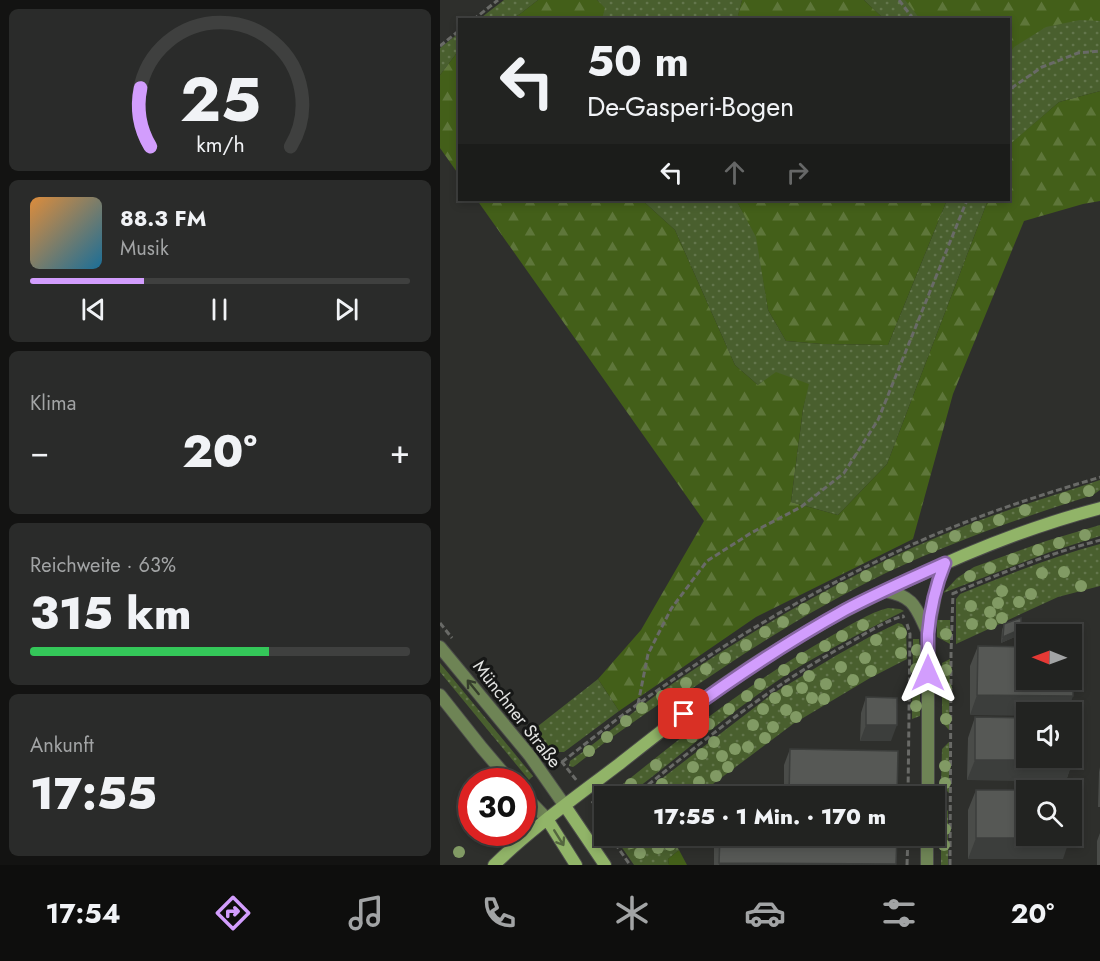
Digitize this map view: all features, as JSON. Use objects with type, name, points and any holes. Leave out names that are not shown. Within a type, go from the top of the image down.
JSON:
[{"type":"main road","points":[[494,865],[547,819],[666,727],[737,675],[780,648],[847,609],[945,563],[1032,530],[1100,508]]},
{"type":"main road","points":[[565,806],[605,865]]},
{"type":"main road","points":[[547,819],[576,865]]},
{"type":"street","points":[[928,786],[928,633],[938,581],[945,563]]},
{"type":"street","points":[[884,591],[898,593],[910,600],[928,633]]},
{"type":"street","name":"Münchner Straße","points":[[440,647],[530,756],[565,806]]},
{"type":"street","points":[[440,695],[499,768]]},
{"type":"street","points":[[536,808],[547,819]]},
{"type":"street","points":[[927,865],[928,846]]},
{"type":"path","points":[[476,18],[498,0]]},
{"type":"path","points":[[899,0],[912,18]]},
{"type":"path","points":[[440,46],[458,32]]},
{"type":"path","points":[[1011,87],[1042,67],[1078,53],[1100,51]]},
{"type":"path","points":[[638,704],[648,654],[671,609],[707,561],[751,533],[801,507],[844,473],[878,420],[967,201]]},
{"type":"path","points":[[562,762],[638,704],[737,638],[842,579],[930,537],[1034,497],[1100,477]]},
{"type":"path","points":[[946,596],[1075,546],[1100,540]]},
{"type":"path","points":[[950,865],[953,593]]},
{"type":"path","points":[[647,786],[774,688],[881,625],[904,616],[910,634],[908,786]]},
{"type":"path","points":[[617,846],[630,865]]},
{"type":"path","points":[[907,865],[908,846]]},
{"type":"green space","points":[[504,0],[538,0],[513,18],[481,18]]},
{"type":"green space","points":[[538,0],[597,0],[605,8],[602,18],[513,18]]},
{"type":"green space","points":[[597,0],[742,0],[738,18],[602,18],[604,8]]},
{"type":"green space","points":[[742,0],[864,0],[883,18],[737,18]]},
{"type":"green space","points":[[864,0],[1100,0],[1100,91],[1059,102],[1010,145],[1010,18],[883,18]]},
{"type":"green space","points":[[905,0],[1100,0],[1100,21],[1080,20],[1046,27],[1014,47],[1010,53],[1010,18],[919,18]]},
{"type":"green space","points":[[458,34],[458,51],[440,75],[440,48]]},
{"type":"green space","points":[[458,51],[458,174],[440,148],[440,75]]},
{"type":"green space","points":[[1100,91],[1100,201],[1024,221],[953,394],[913,539],[756,617],[619,711],[598,679],[641,630],[704,521],[478,201],[643,201],[675,230],[735,365],[758,385],[776,372],[809,384],[803,409],[791,502],[838,515],[887,464],[988,201],[1010,201],[1010,144],[1059,102]]},
{"type":"green space","points":[[643,201],[737,201],[757,237],[768,310],[786,341],[888,345],[947,201],[988,201],[887,464],[838,515],[791,502],[808,384],[758,385],[735,365],[675,230]]},
{"type":"green space","points":[[737,201],[947,201],[888,345],[786,341],[768,310],[756,237]]},
{"type":"green space","points":[[1100,480],[1100,490],[1093,495],[938,550],[835,599],[684,694],[672,695],[576,765],[569,766],[570,761],[661,691],[745,637],[854,576],[967,525]]},
{"type":"green space","points":[[1100,525],[1100,536],[1050,552],[943,593],[957,578],[974,567],[1046,541]]},
{"type":"green space","points":[[1100,544],[1100,586],[1058,597],[956,644],[956,599],[960,594],[1029,567]]},
{"type":"green space","points":[[888,608],[904,611],[783,677],[640,786],[621,786],[744,691],[801,653],[873,613]]},
{"type":"green space","points":[[937,620],[950,620],[950,644],[937,637]]},
{"type":"green space","points":[[898,623],[902,624],[906,629],[907,659],[870,678],[793,724],[710,786],[652,786],[772,694],[871,636]]},
{"type":"green space","points":[[913,639],[919,639],[920,716],[912,719]]},
{"type":"green space","points":[[950,659],[949,730],[942,722],[942,663]]},
{"type":"green space","points":[[440,663],[526,768],[519,768],[440,672]]},
{"type":"green space","points":[[598,679],[619,711],[564,752],[554,752],[533,730]]},
{"type":"green space","points":[[949,742],[949,793],[945,786],[941,785],[942,749]]},
{"type":"green space","points":[[948,810],[948,865],[941,865],[941,846],[945,846],[945,813]]},
{"type":"green space","points":[[621,846],[677,846],[679,850],[668,859],[669,865],[634,865]]},
{"type":"green space","points":[[679,850],[687,865],[669,865],[668,859]]},
{"type":"building","points":[[1021,618],[1021,624],[1016,624],[1016,631],[1003,637],[1004,624]]},
{"type":"building","points":[[978,646],[1016,647],[1016,690],[1073,690],[1073,696],[977,695]]},
{"type":"building","points":[[866,697],[897,698],[897,725],[866,725]]},
{"type":"building","points":[[975,717],[1016,718],[1016,760],[975,760]]},
{"type":"building","points":[[790,749],[898,751],[897,786],[789,786]]},
{"type":"building","points":[[976,790],[1016,790],[1016,838],[976,838]]},
{"type":"building","points":[[720,846],[897,846],[896,864],[719,863]]},
{"type":"route","points":[[684,714],[737,675],[847,609],[945,563],[938,581],[931,613],[928,633],[928,673]]}]
